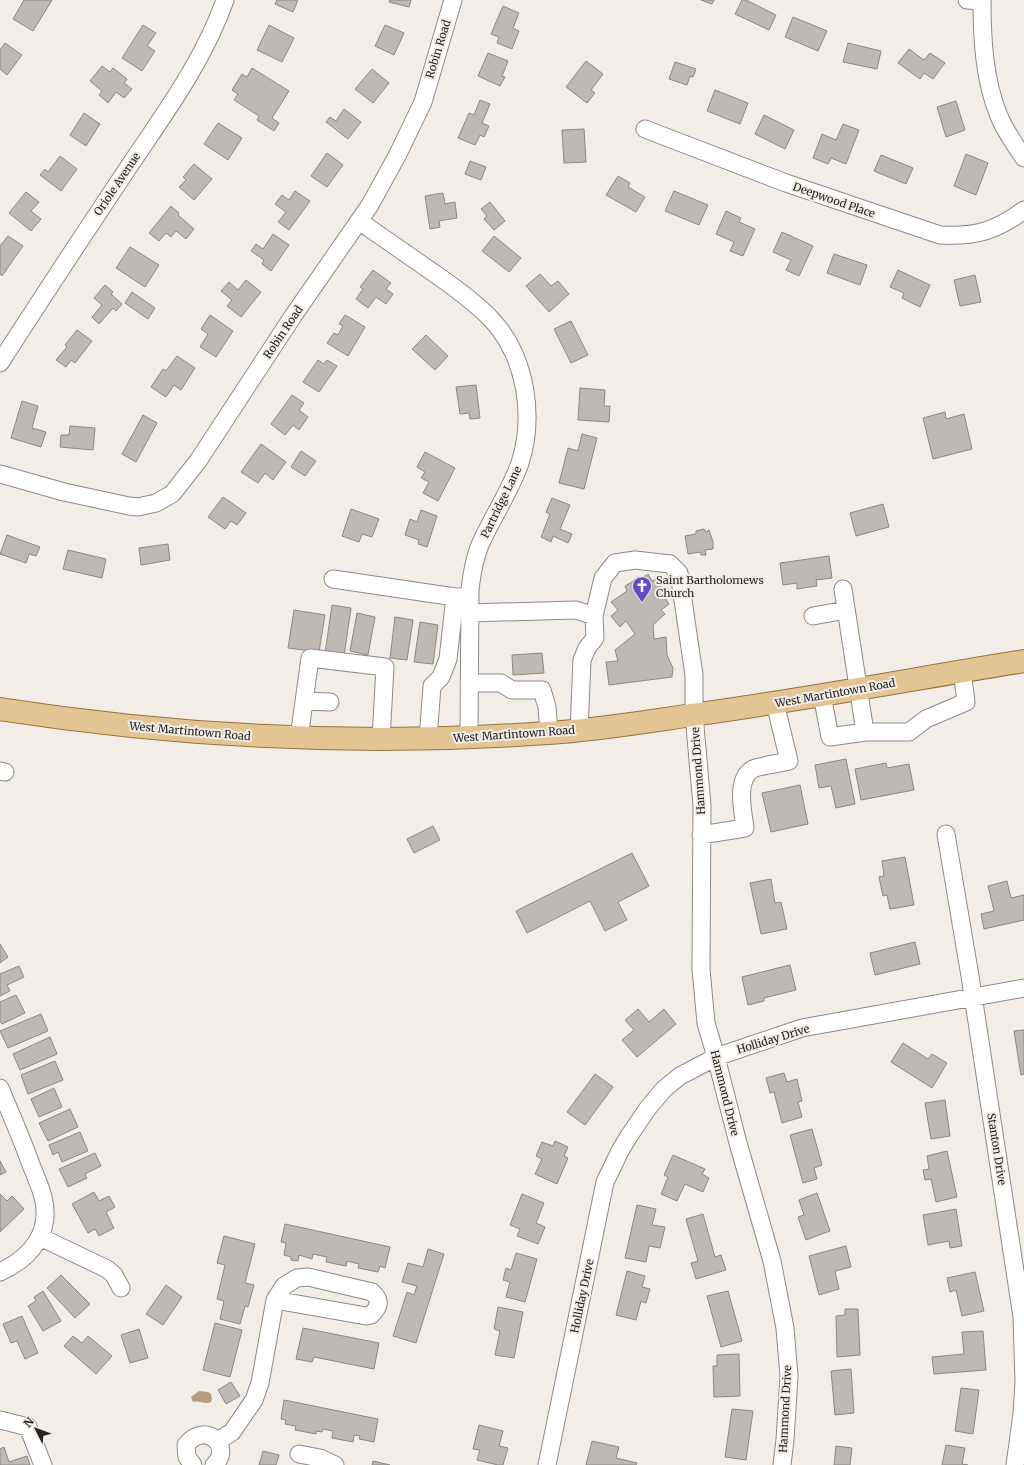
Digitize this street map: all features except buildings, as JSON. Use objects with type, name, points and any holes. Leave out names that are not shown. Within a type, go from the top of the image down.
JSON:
[{"type":"main road","name":"West Martintown Road","points":[[0,709],[158,729],[221,735],[381,739],[469,738],[579,730],[694,715],[775,703],[1024,661]]},
{"type":"street","name":"Oriole Avenue","points":[[0,363],[174,100],[210,36],[225,0]]},
{"type":"street","name":"Robin Road","points":[[0,474],[64,492],[129,506],[147,506],[172,494],[198,461],[293,316],[370,205],[423,102],[453,0]]},
{"type":"street","points":[[977,0],[988,81],[993,99],[1008,133],[1024,158]]},
{"type":"street","name":"Deepwood Place","points":[[645,129],[786,183],[940,235],[960,236],[989,230],[1012,220],[1024,210]]},
{"type":"street","name":"Partridge Lane","points":[[358,221],[476,304],[493,321],[503,335],[518,367],[526,403],[527,430],[524,447],[513,479],[480,544],[465,602],[469,683],[469,738]]},
{"type":"street","name":"Hammond Drive","points":[[579,730],[582,660],[587,648],[595,638],[594,616],[603,578],[615,563],[635,560],[670,564],[679,572],[694,675],[694,715],[702,805],[701,969],[706,1023],[772,1262],[785,1328],[789,1376],[782,1465]]},
{"type":"street","points":[[332,579],[465,602],[576,610],[594,616]]},
{"type":"street","points":[[843,589],[865,732]]},
{"type":"street","points":[[428,739],[432,686],[441,677],[465,602]]},
{"type":"street","points":[[813,616],[846,610]]},
{"type":"street","points":[[299,738],[310,658],[385,667],[381,739]]},
{"type":"street","points":[[822,695],[830,737],[865,732],[909,732],[926,719],[966,702],[962,671]]},
{"type":"street","points":[[469,683],[501,683],[512,690],[542,690],[547,707],[549,733]]},
{"type":"street","points":[[304,701],[330,702]]},
{"type":"street","points":[[701,835],[745,828],[741,789],[746,777],[752,770],[789,762],[775,703]]},
{"type":"street","name":"Stanton Drive","points":[[946,834],[973,997],[1022,1317],[1024,1382],[1022,1414],[1015,1465]]},
{"type":"street","name":"Holliday Drive","points":[[547,1465],[605,1182],[628,1136],[664,1089],[680,1076],[716,1057],[802,1028],[1024,988]]},
{"type":"street","points":[[0,1088],[26,1149],[43,1197],[45,1219],[40,1237],[31,1251],[19,1262],[0,1272]]},
{"type":"street","points":[[40,1237],[108,1269],[114,1275],[121,1288]]},
{"type":"street","points":[[218,1441],[232,1432],[254,1400],[262,1373],[275,1300],[284,1286],[297,1278],[308,1277],[372,1292],[377,1297],[378,1302],[375,1311],[371,1316],[366,1316],[275,1300]]},
{"type":"street","points":[[0,1420],[28,1427],[43,1465]]},
{"type":"street","points":[[193,1465],[187,1458],[186,1445],[195,1436],[202,1434],[208,1435],[218,1441],[221,1452],[220,1458],[214,1465]]},
{"type":"street","points":[[300,1454],[320,1458],[335,1465]]},
{"type":"shaded area","points":[[199,1391],[208,1392],[211,1394],[211,1402],[193,1402],[191,1397]]},
{"type":"place","name":"Saint Bartholomews Church","points":[[642,603]]}]
